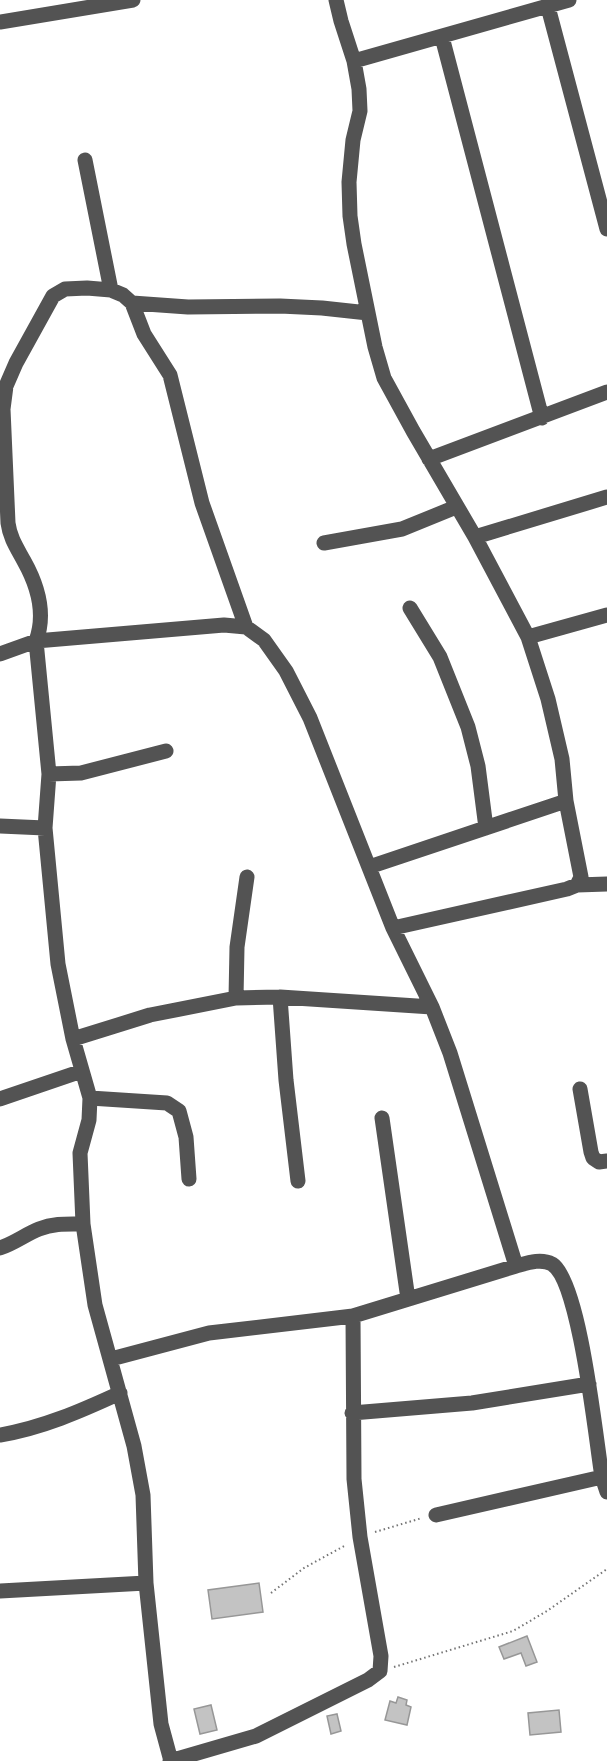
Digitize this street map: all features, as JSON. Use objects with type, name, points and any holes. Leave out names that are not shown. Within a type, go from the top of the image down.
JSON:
[{"type":"street","points":[[0,21],[133,0]]},
{"type":"street","points":[[336,0],[354,60],[360,111],[353,140],[350,216],[375,347],[384,378],[475,537],[528,637],[548,699],[562,759],[566,801],[581,877],[577,885]]},
{"type":"street","points":[[354,60],[569,0]]},
{"type":"street","points":[[548,7],[607,229]]},
{"type":"street","points":[[442,37],[542,418]]},
{"type":"street","points":[[85,160],[111,290]]},
{"type":"street","points":[[246,627],[202,503],[170,375],[144,334],[132,303],[123,294],[111,290],[65,289],[53,296],[6,386],[3,409],[8,523],[10,537],[30,572],[41,612],[41,627],[36,641],[49,774],[45,828],[58,964],[73,1039],[90,1098],[89,1120],[80,1153],[82,1224],[95,1305],[134,1446],[143,1495],[146,1583],[161,1724],[170,1761],[256,1736],[368,1680],[380,1671],[381,1656],[360,1537],[354,1479],[353,1316]]},
{"type":"street","points":[[132,303],[188,307],[280,306],[368,313]]},
{"type":"street","points":[[429,459],[607,392]]},
{"type":"street","points":[[475,537],[607,497]]},
{"type":"street","points":[[324,543],[402,529],[456,507]]},
{"type":"street","points":[[410,608],[440,657],[468,727],[478,765],[486,828]]},
{"type":"street","points":[[528,637],[607,615]]},
{"type":"street","points":[[0,654],[36,641],[224,625],[246,627],[264,640],[286,671],[310,718],[393,928],[432,1007],[450,1053],[516,1266]]},
{"type":"street","points":[[49,774],[81,772],[166,751]]},
{"type":"street","points":[[369,867],[566,801]]},
{"type":"street","points":[[0,826],[45,828]]},
{"type":"street","points":[[236,998],[237,946],[248,877]]},
{"type":"street","points":[[393,928],[577,885],[607,884]]},
{"type":"street","points":[[73,1039],[150,1015],[236,998],[280,997],[432,1007]]},
{"type":"street","points":[[280,997],[286,1080],[298,1181]]},
{"type":"street","points":[[0,1099],[82,1071]]},
{"type":"street","points":[[580,1089],[593,1158],[600,1162],[607,1161]]},
{"type":"street","points":[[90,1098],[167,1103],[179,1111],[186,1137],[189,1179]]},
{"type":"street","points":[[382,1118],[408,1299]]},
{"type":"street","points":[[0,1248],[15,1243],[38,1229],[58,1223],[82,1224]]},
{"type":"street","points":[[111,1359],[209,1333],[353,1316],[531,1262],[545,1262],[554,1265],[565,1286],[574,1312],[589,1384],[595,1434],[605,1484],[436,1515]]},
{"type":"street","points":[[352,1413],[472,1403],[589,1384]]},
{"type":"street","points":[[0,1435],[21,1431],[78,1413],[120,1393]]},
{"type":"street","points":[[592,1401],[607,1395]]},
{"type":"street","points":[[0,1591],[146,1583]]},
{"type":"path","points":[[380,1671],[513,1631],[547,1611],[607,1569]]},
{"type":"building","points":[[259,1583],[263,1612],[212,1619],[208,1590]]},
{"type":"building","points":[[527,1636],[537,1662],[526,1666],[521,1653],[504,1659],[499,1647]]},
{"type":"building","points":[[398,1697],[407,1700],[406,1705],[411,1707],[407,1725],[385,1720],[390,1701],[396,1703]]},
{"type":"building","points":[[211,1705],[217,1730],[200,1734],[194,1709]]},
{"type":"building","points":[[559,1710],[561,1732],[530,1735],[528,1713]]},
{"type":"building","points":[[337,1714],[341,1731],[331,1734],[327,1716]]}]
